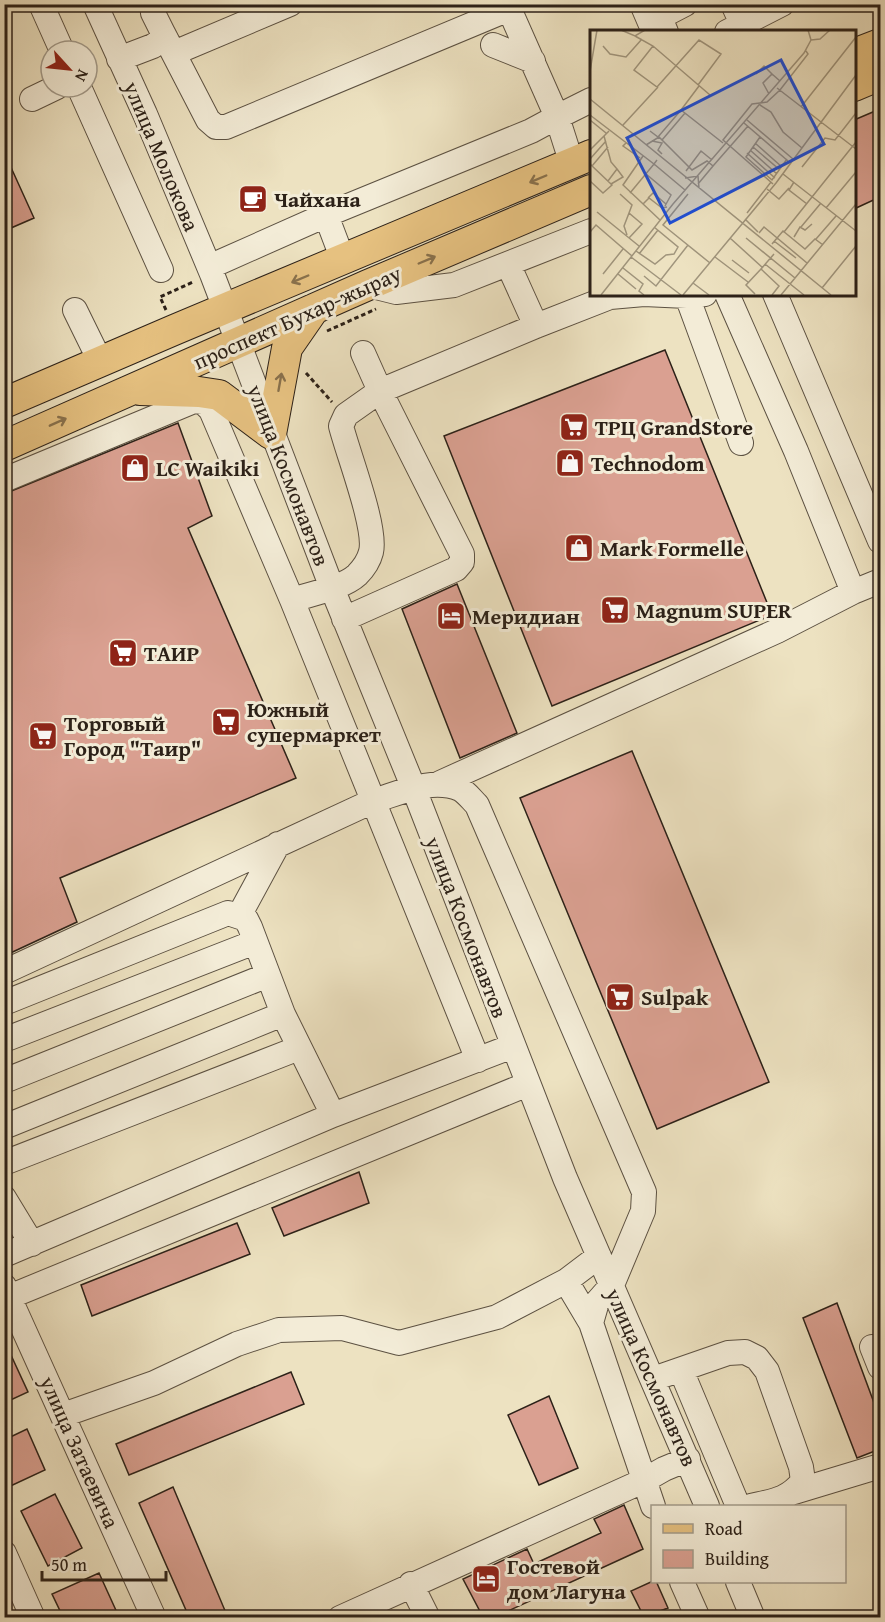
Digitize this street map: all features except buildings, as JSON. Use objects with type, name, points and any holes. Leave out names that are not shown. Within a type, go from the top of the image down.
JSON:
[{"type":"main road","points":[[855,54],[880,44]]},
{"type":"main road","points":[[855,86],[880,75]]},
{"type":"main road","name":"проспект Бухар-жырау","points":[[4,403],[582,159]]},
{"type":"main road","name":"проспект Бухар-жырау","points":[[4,446],[238,343],[316,322],[590,190]]},
{"type":"main road","points":[[131,390],[199,392],[219,395],[271,434],[287,348],[316,322]]},
{"type":"street","points":[[41,4],[57,39]]},
{"type":"street","name":"улица Молокова","points":[[95,4],[225,309]]},
{"type":"street","points":[[152,4],[153,12],[208,120],[216,127],[226,127],[508,7],[557,117],[582,159]]},
{"type":"street","points":[[119,58],[153,46],[162,40],[169,43],[290,4]]},
{"type":"street","points":[[642,4],[653,30]]},
{"type":"street","points":[[665,30],[661,20],[662,16],[685,4]]},
{"type":"street","points":[[734,20],[782,4]]},
{"type":"street","points":[[493,45],[532,61]]},
{"type":"street","points":[[32,99],[39,96]]},
{"type":"street","points":[[84,99],[161,270]]},
{"type":"street","points":[[209,267],[326,215],[531,131],[590,100]]},
{"type":"street","points":[[326,215],[343,260]]},
{"type":"street","points":[[374,296],[454,285],[590,231]]},
{"type":"street","points":[[508,264],[536,326]]},
{"type":"street","points":[[292,600],[332,588],[356,576],[366,564],[372,550],[371,530],[341,426],[346,415],[380,391],[536,326],[610,297],[621,296]]},
{"type":"street","points":[[696,296],[741,443]]},
{"type":"street","points":[[728,296],[796,451],[853,592]]},
{"type":"street","points":[[776,296],[880,541]]},
{"type":"street","name":"улица Космонавтов","points":[[225,309],[271,434],[414,789],[565,1179],[707,1505]]},
{"type":"street","points":[[75,310],[101,363]]},
{"type":"street","points":[[344,619],[456,569],[462,562],[462,554],[363,353]]},
{"type":"street","points":[[4,480],[194,401],[203,402],[211,410],[292,600],[478,1060]]},
{"type":"street","points":[[4,972],[373,801],[440,783],[777,631],[853,592],[880,581]]},
{"type":"street","points":[[440,783],[462,790],[477,805],[644,1192],[643,1211],[612,1285],[597,1302],[591,1323]]},
{"type":"street","points":[[239,916],[278,844]]},
{"type":"street","points":[[4,1003],[187,928],[228,913],[239,916],[246,919],[283,1014],[333,1115]]},
{"type":"street","points":[[4,1040],[255,942]]},
{"type":"street","points":[[4,1081],[268,975]]},
{"type":"street","points":[[4,1127],[283,1014]]},
{"type":"street","points":[[4,1255],[333,1115],[513,1046]]},
{"type":"street","points":[[4,1163],[299,1048]]},
{"type":"street","points":[[7,1292],[528,1084]]},
{"type":"street","points":[[4,1198],[32,1244]]},
{"type":"street","points":[[63,1415],[154,1383],[237,1344],[279,1330],[342,1328],[399,1343],[496,1317],[566,1281],[599,1256]]},
{"type":"street","points":[[566,1281],[591,1323],[653,1505]]},
{"type":"street","name":"улица Затаевича","points":[[7,1292],[154,1617]]},
{"type":"street","points":[[653,1379],[728,1353],[745,1353],[757,1358],[767,1371],[801,1467],[803,1481],[794,1492]]},
{"type":"street","points":[[681,1370],[738,1505]]},
{"type":"street","points":[[340,1617],[688,1459]]},
{"type":"street","points":[[755,1505],[785,1498],[794,1492],[880,1466]]},
{"type":"street","points":[[4,1553],[33,1617]]},
{"type":"street","points":[[683,1583],[698,1617]]},
{"type":"street","points":[[739,1583],[753,1617]]},
{"type":"street","points":[[411,1584],[428,1617]]},
{"type":"path","points":[[316,322],[374,296]]},
{"type":"path","points":[[287,348],[321,390],[346,415]]},
{"type":"place","name":"Чайхана","points":[[253,199]]},
{"type":"place","name":"ТРЦ GrandStore","points":[[574,427]]},
{"type":"place","name":"Technodom","points":[[570,463]]},
{"type":"place","name":"LC Waikiki","points":[[135,468]]},
{"type":"place","name":"Mark Formelle","points":[[579,548]]},
{"type":"place","name":"Magnum SUPER","points":[[615,610]]},
{"type":"place","name":"Меридиан","points":[[451,616]]},
{"type":"place","name":"ТАИР","points":[[123,653]]},
{"type":"place","name":"Южный супермаркет","points":[[226,722]]},
{"type":"place","name":"Торговый Город \"Таир\"","points":[[43,736]]},
{"type":"place","name":"Sulpak","points":[[620,997]]},
{"type":"place","name":"Гостевой дом Лагуна","points":[[486,1579]]}]
